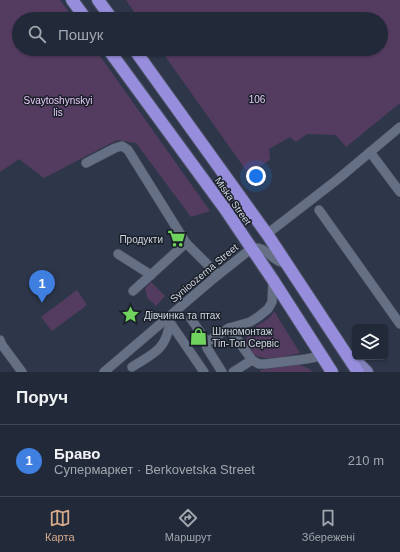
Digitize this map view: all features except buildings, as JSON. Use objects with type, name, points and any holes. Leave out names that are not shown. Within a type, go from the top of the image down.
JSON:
[{"type":"highway","points":[[72,0],[81,12]]},
{"type":"highway","points":[[98,0],[107,12]]},
{"type":"highway","name":"Miska Street","points":[[113,56],[225,209],[332,372]]},
{"type":"highway","name":"Miska Street","points":[[139,56],[267,234],[358,372]]},
{"type":"main road","points":[[339,343],[366,372]]},
{"type":"street","points":[[267,234],[338,179],[400,127]]},
{"type":"street","points":[[86,163],[115,148],[122,146],[128,150],[186,243],[218,275]]},
{"type":"street","points":[[370,152],[400,192]]},
{"type":"street","points":[[319,210],[400,324]]},
{"type":"street","points":[[133,291],[186,243]]},
{"type":"street","name":"Synioozerna Street","points":[[104,372],[169,320],[218,275],[252,248],[256,247],[262,249],[268,252],[280,263],[287,264]]},
{"type":"street","points":[[118,254],[151,275]]},
{"type":"street","points":[[207,342],[229,328],[250,322],[268,309],[272,302],[273,280]]},
{"type":"street","points":[[191,319],[207,342],[206,348],[222,372]]},
{"type":"street","points":[[132,367],[157,351],[163,344],[168,332],[169,320]]},
{"type":"street","points":[[169,320],[204,372]]},
{"type":"street","points":[[229,328],[255,363],[265,364],[321,356]]},
{"type":"street","points":[[0,344],[22,372]]},
{"type":"street","points":[[234,372],[252,360]]},
{"type":"green space","name":"Svaytoshynskyi lis","points":[[0,0],[60,0],[69,12],[12,12],[12,56],[100,56],[210,211],[191,217],[136,143],[117,140],[44,178],[19,159],[0,172]]},
{"type":"green space","name":"106","points":[[126,0],[400,0],[400,103],[346,147],[336,135],[307,134],[296,142],[290,137],[269,149],[270,160],[248,173],[165,56],[388,56],[388,12],[134,12]]},
{"type":"green space","points":[[151,282],[165,296],[156,306],[147,297],[145,289]]},
{"type":"green space","points":[[77,290],[87,305],[52,331],[41,317]]},
{"type":"green space","points":[[274,311],[300,353],[280,357],[264,358],[252,353],[248,348],[247,336],[249,333],[269,318]]},
{"type":"green space","points":[[297,364],[310,369],[312,372],[261,372],[260,370]]},
{"type":"place","name":"Продукти","points":[[176,239]]},
{"type":"place","name":"Браво","points":[[42,303]]},
{"type":"place","name":"Дівчинка та птах","points":[[131,315]]},
{"type":"place","name":"Шиномонтаж Тіп-Топ Сервіс","points":[[199,337]]}]
